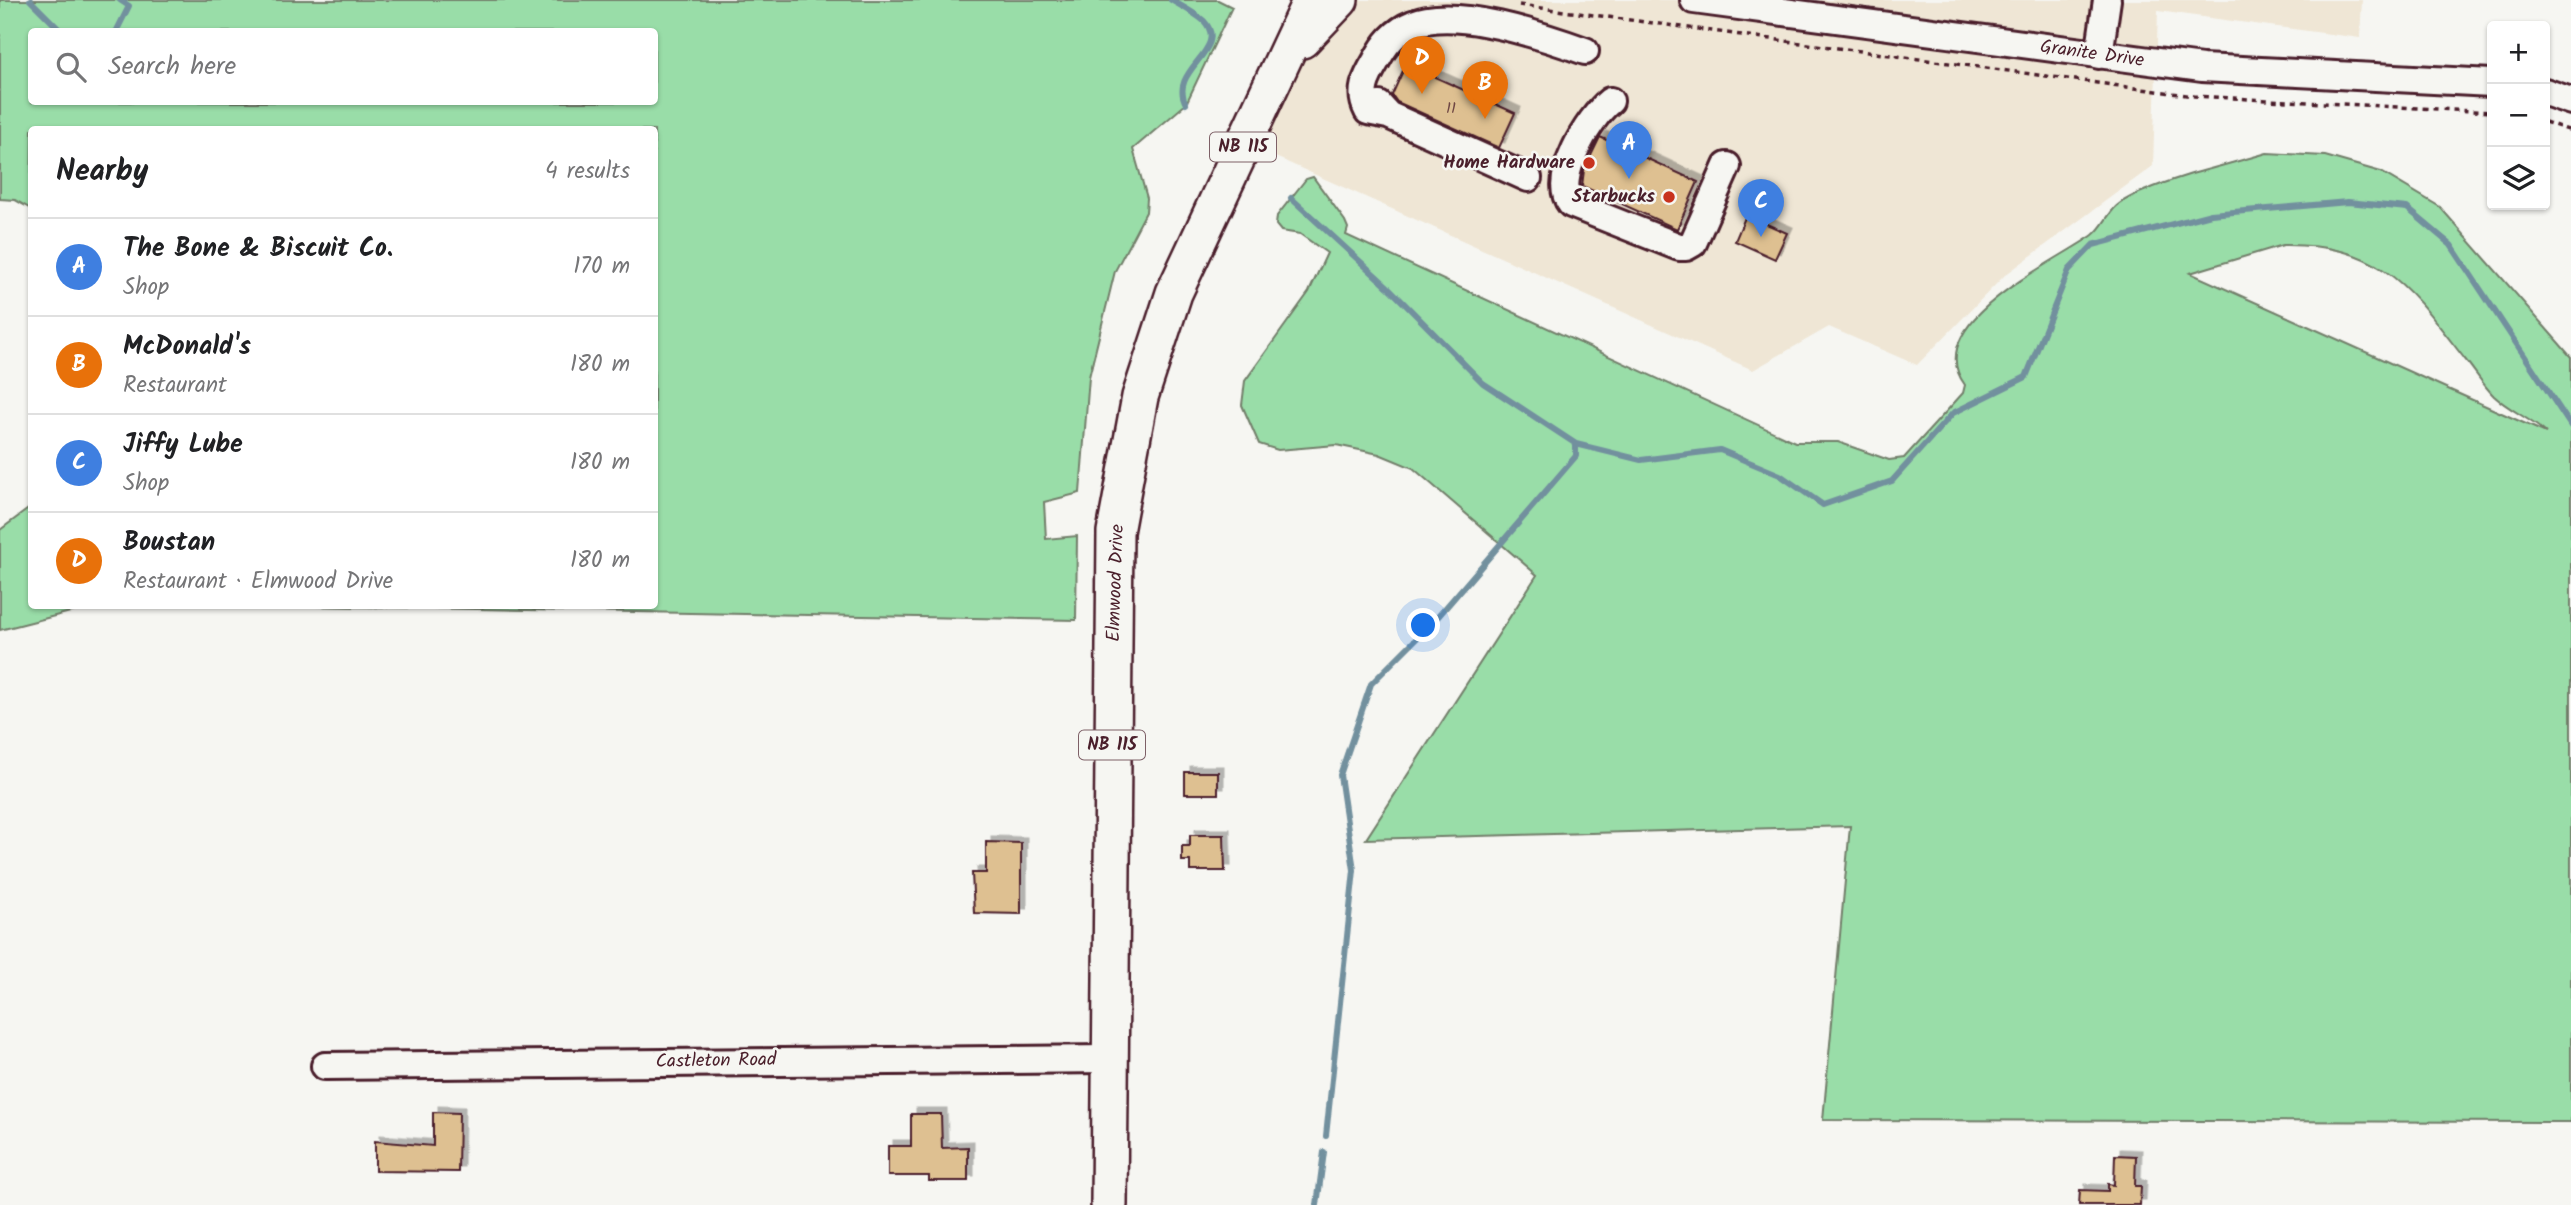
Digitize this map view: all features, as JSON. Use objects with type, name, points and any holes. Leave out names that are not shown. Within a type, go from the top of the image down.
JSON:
[{"type":"main road","name":"Elmwood Drive","points":[[1109,1205],[1108,1059],[1115,532],[1140,397],[1174,293],[1311,0]]},
{"type":"main road","points":[[1286,58],[1340,0]]},
{"type":"street","name":"Granite Drive","points":[[1694,0],[1796,7],[2099,55],[2236,71],[2487,82]]},
{"type":"street","points":[[2099,55],[2107,0]]},
{"type":"street","points":[[1528,178],[1388,115],[1378,105],[1378,58],[1385,44],[1398,32],[1426,19],[1519,29],[1585,51]]},
{"type":"street","points":[[2550,94],[2571,101]]},
{"type":"street","points":[[1610,101],[1594,115],[1567,170],[1565,197],[1571,204],[1679,247],[1686,247],[1692,243],[1727,166]]},
{"type":"street","name":"Castleton Road","points":[[325,1066],[1108,1059]]},
{"type":"path","points":[[1510,4],[2194,96],[2487,112]]},
{"type":"path","points":[[2550,124],[2571,131]]},
{"type":"shaded area","points":[[1319,0],[2362,0],[2360,38],[2158,11],[2153,166],[2005,275],[1917,365],[1829,327],[1753,370],[1251,146]]},
{"type":"green space","points":[[0,0],[1218,0],[1232,7],[1186,104],[1133,149],[1147,198],[1146,212],[1115,271],[1089,377],[1080,493],[1044,502],[1046,539],[1077,536],[1076,620],[476,609],[658,609],[658,126],[28,126],[28,207],[15,200],[0,199]]},
{"type":"green space","points":[[2267,153],[2325,156],[2381,172],[2440,207],[2571,357],[2571,1122],[1823,1120],[1850,826],[1366,839],[1537,575],[1413,468],[1379,454],[1336,445],[1278,450],[1259,444],[1242,405],[1245,381],[1309,292],[1327,253],[1300,234],[1281,231],[1276,225],[1277,216],[1306,179],[1313,177],[1345,221],[1348,228],[1346,235],[1795,442],[1838,442],[1889,460],[1904,458],[1963,393],[1965,385],[1956,362],[1960,339],[1976,317],[1998,297],[2093,235],[2116,207],[2127,199],[2174,180]],"holes":[[[2283,245],[2345,252],[2369,261],[2390,274],[2426,310],[2494,396],[2546,433],[2190,273]]]},
{"type":"green space","points":[[28,509],[28,609],[82,609],[0,630],[0,530]]},
{"type":"building","points":[[1406,64],[1515,113],[1499,148],[1397,102],[1392,95]]},
{"type":"building","points":[[1600,137],[1698,182],[1677,229],[1582,186],[1584,170]]},
{"type":"building","points":[[1746,215],[1787,233],[1775,259],[1735,241]]},
{"type":"building","points":[[1185,772],[1218,772],[1218,794],[1185,794]]},
{"type":"building","points":[[1190,835],[1224,835],[1225,871],[1190,871],[1190,861],[1182,861],[1182,846],[1190,846]]},
{"type":"building","points":[[986,842],[1021,843],[1021,914],[974,913],[972,873],[986,873]]},
{"type":"building","points":[[433,1112],[459,1113],[458,1172],[375,1171],[375,1141],[433,1146]]},
{"type":"building","points":[[911,1114],[941,1114],[942,1148],[968,1147],[968,1181],[929,1181],[929,1176],[888,1176],[888,1146],[911,1146]]},
{"type":"building","points":[[2115,1155],[2136,1156],[2135,1186],[2141,1186],[2140,1205],[2079,1205],[2080,1190],[2108,1191],[2108,1184],[2114,1185]]},
{"type":"waterway","points":[[30,0],[58,28]]},
{"type":"waterway","points":[[118,28],[129,6],[120,0]]},
{"type":"waterway","points":[[1171,0],[1204,21],[1210,31],[1210,41],[1185,81],[1182,92],[1186,104]]},
{"type":"waterway","points":[[1291,198],[1388,287],[1483,383],[1576,444],[1641,460],[1720,450],[1780,475],[1823,505],[1892,481],[1953,413],[2026,377],[2069,270],[2093,245],[2211,214],[2348,202],[2407,208],[2451,245],[2571,426]]},
{"type":"waterway","points":[[1326,1136],[1354,870],[1340,775],[1371,684],[1436,619],[1576,456],[1576,444]]},
{"type":"waterway","points":[[1317,1205],[1324,1152]]},
{"type":"place","name":"Boustan","points":[[1422,94]]},
{"type":"place","name":"McDonald's","points":[[1485,119]]},
{"type":"place","name":"Home Hardware","points":[[1589,163]]},
{"type":"place","name":"The Bone & Biscuit Co.","points":[[1629,179]]},
{"type":"place","name":"Starbucks","points":[[1669,197]]},
{"type":"place","name":"Jiffy Lube","points":[[1761,237]]}]
